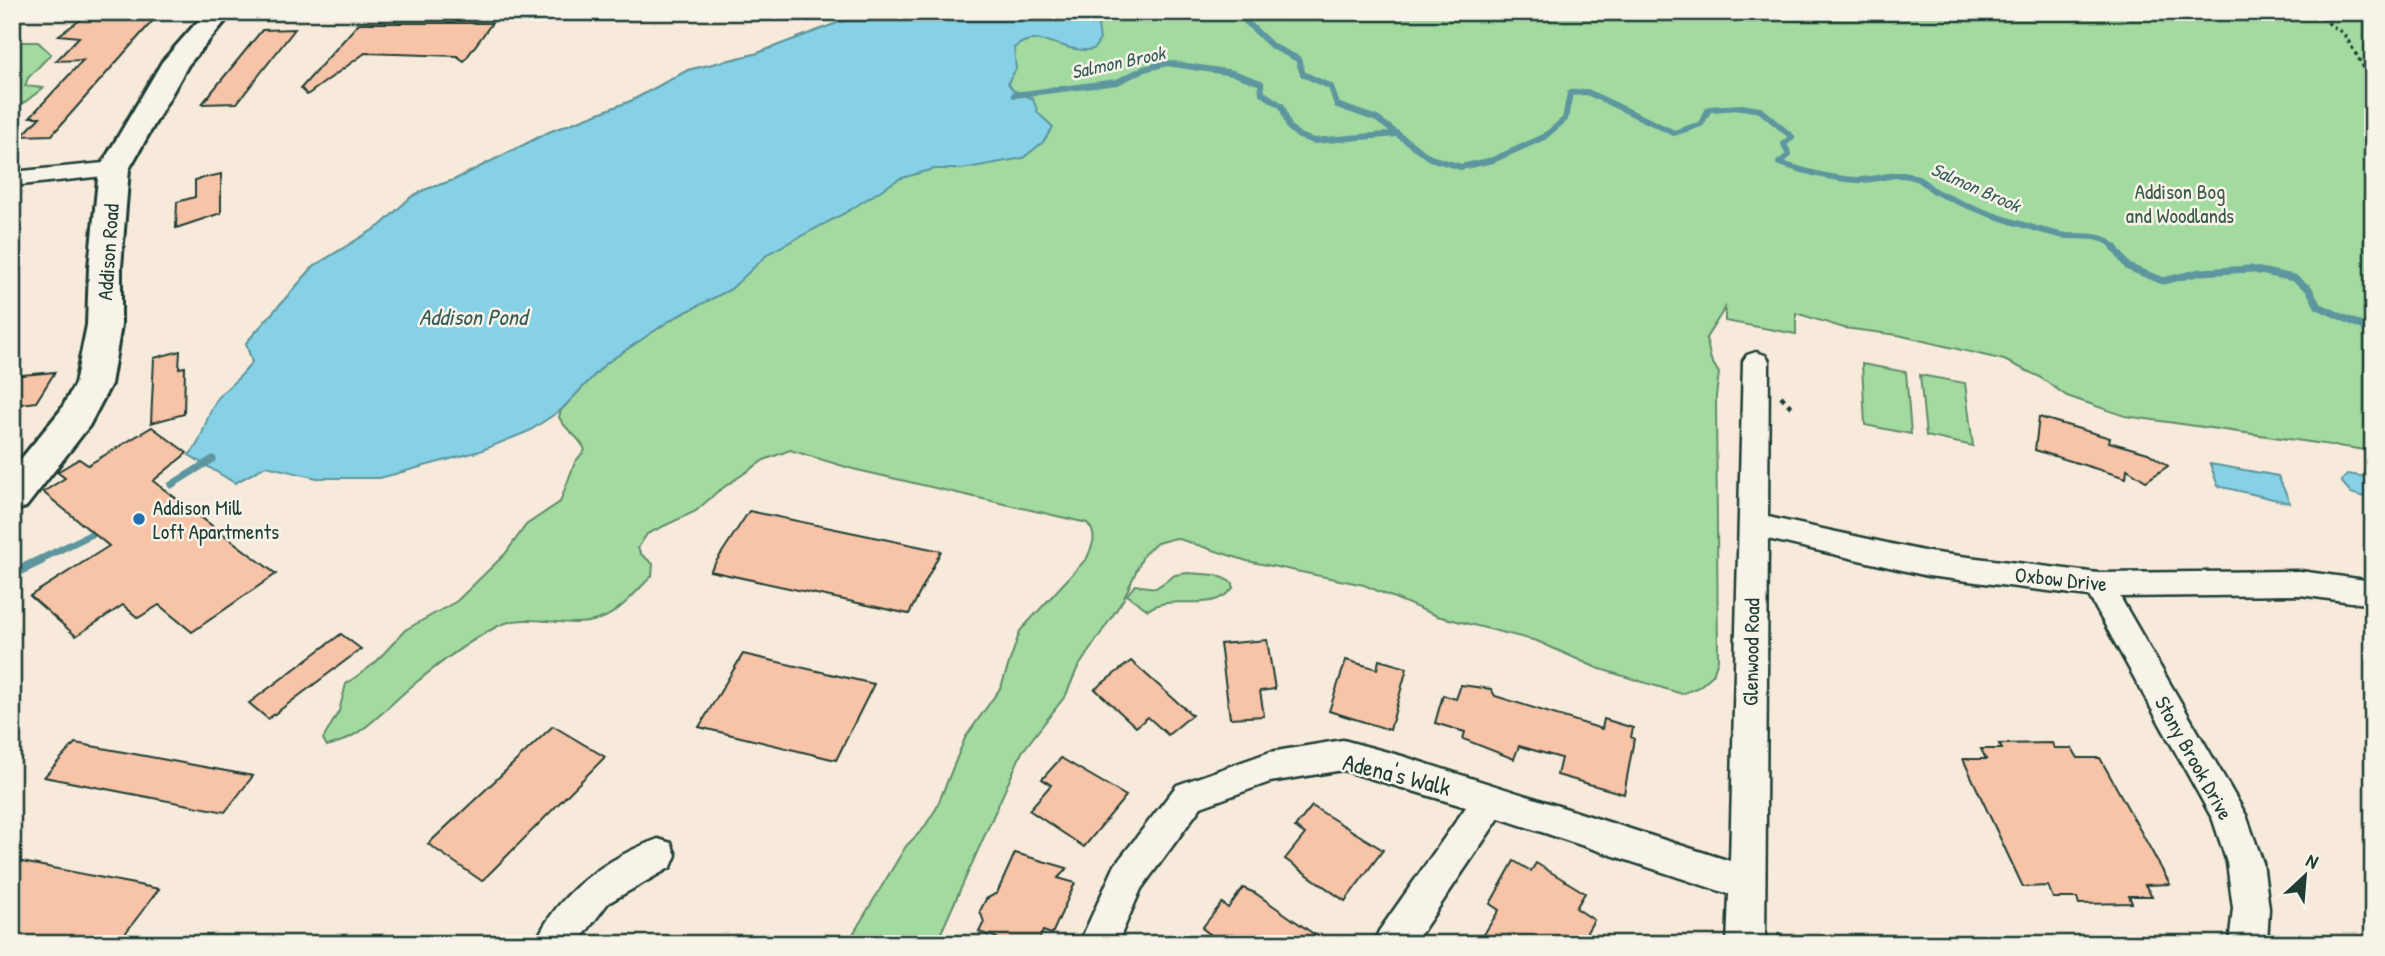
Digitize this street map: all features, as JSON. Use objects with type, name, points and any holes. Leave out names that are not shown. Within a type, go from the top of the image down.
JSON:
[{"type":"main road","name":"Addison Road","points":[[14,492],[76,417],[93,384],[104,324],[105,267],[114,169],[176,62],[220,12]]},
{"type":"street","points":[[12,178],[114,169]]},
{"type":"street","name":"Glenwood Road","points":[[1756,361],[1747,883],[1759,938]]},
{"type":"street","name":"Oxbow Drive","points":[[1753,525],[1928,564],[2098,584],[2300,583],[2373,593]]},
{"type":"street","name":"Stony Brook Drive","points":[[2098,584],[2229,815],[2245,863],[2250,908],[2248,944]]},
{"type":"street","name":"Adena's Walk","points":[[1098,944],[1128,877],[1189,796],[1270,767],[1343,755],[1747,883]]},
{"type":"street","points":[[1392,944],[1490,800]]},
{"type":"street","points":[[554,944],[595,891],[658,855]]},
{"type":"path","points":[[2293,12],[2321,18],[2344,34],[2373,83]]},
{"type":"path","points":[[2321,18],[2323,12]]},
{"type":"path","points":[[1759,938],[1791,938]]},
{"type":"green space","name":"Addison Bog and Woodlands","points":[[868,12],[2373,12],[2373,451],[2125,416],[2067,396],[2038,376],[2004,360],[1898,335],[1844,328],[1796,313],[1796,334],[1725,321],[1725,308],[1706,338],[1711,360],[1719,373],[1716,396],[1718,659],[1713,675],[1699,687],[1682,694],[1597,668],[1537,641],[1437,616],[1364,585],[1247,561],[1176,538],[1157,543],[1144,554],[1123,600],[1077,669],[1066,695],[1022,752],[936,944],[847,944],[906,846],[923,829],[936,809],[965,738],[1001,687],[1020,631],[1087,558],[1093,544],[1093,535],[1087,523],[853,469],[790,450],[764,460],[717,492],[696,511],[647,534],[638,548],[653,564],[652,576],[610,615],[590,622],[523,620],[498,626],[436,666],[365,728],[341,742],[327,746],[323,739],[339,711],[346,684],[375,663],[405,630],[457,601],[505,554],[526,525],[560,502],[575,462],[585,450],[559,417],[561,410],[605,364],[672,319],[731,289],[754,265],[239,379],[252,362],[246,343],[314,266],[381,225],[411,197],[424,190],[454,180],[549,132],[631,101],[688,70],[755,54],[840,22],[867,17]]},
{"type":"green space","points":[[12,42],[38,42],[51,54],[28,78],[25,86],[43,88],[12,112],[15,69]]},
{"type":"green space","points":[[1862,364],[1906,372],[1911,434],[1865,425]]},
{"type":"green space","points":[[1920,375],[1965,383],[1973,446],[1926,436]]},
{"type":"green space","points":[[1175,575],[1217,575],[1233,583],[1233,588],[1214,600],[1168,603],[1148,610],[1127,595],[1135,585],[1156,588]]},
{"type":"water","name":"Addison Pond","points":[[910,12],[1114,12],[1098,26],[1100,39],[1094,49],[1073,49],[1043,40],[1023,42],[1014,48],[1016,69],[1008,83],[1013,90],[1033,99],[1038,113],[1053,127],[1043,142],[1023,158],[962,169],[933,169],[899,179],[845,213],[769,253],[731,289],[672,319],[605,364],[561,410],[529,431],[480,451],[380,478],[317,478],[266,466],[235,483],[189,455],[198,443],[218,398],[252,362],[246,343],[314,266],[381,225],[411,197],[454,180],[549,132],[631,101],[688,70],[755,54],[840,22],[867,17],[876,20]]},
{"type":"water","points":[[2210,464],[2278,476],[2290,503],[2218,486]]},
{"type":"water","points":[[2348,474],[2373,478],[2373,500],[2351,493],[2341,481]]},
{"type":"building","points":[[90,13],[156,17],[52,135],[22,136],[40,117],[30,117],[83,60],[56,61],[79,37],[59,35]]},
{"type":"building","points":[[359,23],[492,23],[464,61],[457,56],[365,53],[307,95],[301,88]]},
{"type":"building","points":[[295,29],[237,103],[202,104],[262,30]]},
{"type":"building","points":[[221,174],[221,213],[176,228],[177,202],[195,197],[195,180]]},
{"type":"building","points":[[180,351],[179,368],[185,367],[184,414],[151,423],[154,358]]},
{"type":"building","points":[[55,372],[36,402],[12,405],[12,376]]},
{"type":"building","points":[[2039,417],[2110,438],[2109,442],[2148,453],[2168,466],[2146,481],[2127,469],[2126,478],[2035,450]]},
{"type":"building","name":"Addison Mill Loft Apartments","points":[[152,427],[187,453],[153,481],[276,574],[192,632],[159,605],[138,618],[123,605],[76,636],[30,596],[109,546],[43,492],[65,478],[57,472],[79,459],[88,465]]},
{"type":"building","points":[[749,511],[941,551],[909,614],[710,571]]},
{"type":"building","points":[[341,634],[361,649],[268,719],[249,703]]},
{"type":"building","points":[[1267,640],[1275,689],[1260,691],[1264,716],[1230,718],[1220,644]]},
{"type":"building","points":[[743,654],[874,684],[836,760],[699,727]]},
{"type":"building","points":[[1346,660],[1377,669],[1379,660],[1407,668],[1390,730],[1329,711]]},
{"type":"building","points":[[1131,661],[1192,715],[1168,735],[1148,717],[1136,727],[1095,689]]},
{"type":"building","points":[[1461,685],[1491,689],[1495,696],[1602,729],[1604,719],[1633,728],[1631,737],[1634,739],[1624,794],[1557,775],[1561,758],[1519,746],[1514,759],[1463,739],[1465,732],[1435,723],[1443,695],[1456,699]]},
{"type":"building","points":[[553,726],[605,757],[482,881],[428,844]]},
{"type":"building","points":[[75,743],[253,776],[225,812],[44,777]]},
{"type":"building","points":[[2052,743],[2054,748],[2072,748],[2078,758],[2100,758],[2170,884],[2145,885],[2152,896],[2129,896],[2132,903],[2079,904],[2077,898],[2053,898],[2048,886],[2023,887],[1963,759],[1986,759],[1981,749],[2002,749],[1999,744]]},
{"type":"building","points":[[1061,758],[1126,796],[1084,847],[1029,810],[1051,785],[1042,779]]},
{"type":"building","points":[[1312,806],[1383,850],[1345,901],[1285,859],[1305,834],[1295,827]]},
{"type":"building","points":[[1015,853],[1067,868],[1058,878],[1075,883],[1052,934],[1043,931],[1037,944],[995,944],[997,938],[979,932],[984,922],[980,911],[986,899],[997,893]]},
{"type":"building","points":[[12,860],[159,889],[117,944],[12,944]]},
{"type":"building","points":[[1514,861],[1531,871],[1536,863],[1585,893],[1576,908],[1594,920],[1580,944],[1478,944],[1499,910],[1490,904]]},
{"type":"building","points":[[1243,888],[1255,893],[1328,944],[1223,944],[1202,928],[1222,903],[1228,908]]},
{"type":"waterway","name":"Salmon Brook","points":[[1236,12],[1272,46],[1298,59],[1303,74],[1331,87],[1337,105],[1377,119],[1430,158],[1461,167],[1493,160],[1544,137],[1565,119],[1570,93],[1587,92],[1674,133],[1701,124],[1709,109],[1742,107],[1760,110],[1792,137],[1784,144],[1789,155],[1779,163],[1848,179],[1909,176],[1919,179],[1938,193],[1998,217],[2060,235],[2097,237],[2114,247]]},
{"type":"waterway","name":"Salmon Brook","points":[[1014,95],[1117,82],[1144,69],[1167,63],[1233,73],[1261,83],[1262,93],[1282,106],[1289,127],[1299,136],[1314,141],[1397,134]]},
{"type":"waterway","name":"Salmon Brook","points":[[2114,247],[2128,267],[2163,281],[2201,272],[2250,269],[2294,278],[2309,289],[2318,306],[2373,331]]},
{"type":"waterway","name":"Salmon Brook","points":[[171,485],[213,459]]},
{"type":"waterway","name":"Salmon Brook","points":[[37,561],[92,534]]},
{"type":"waterway","name":"Salmon Brook","points":[[12,574],[41,560]]},
{"type":"place","name":"Addison Mill Loft Apartments","points":[[139,519]]}]
